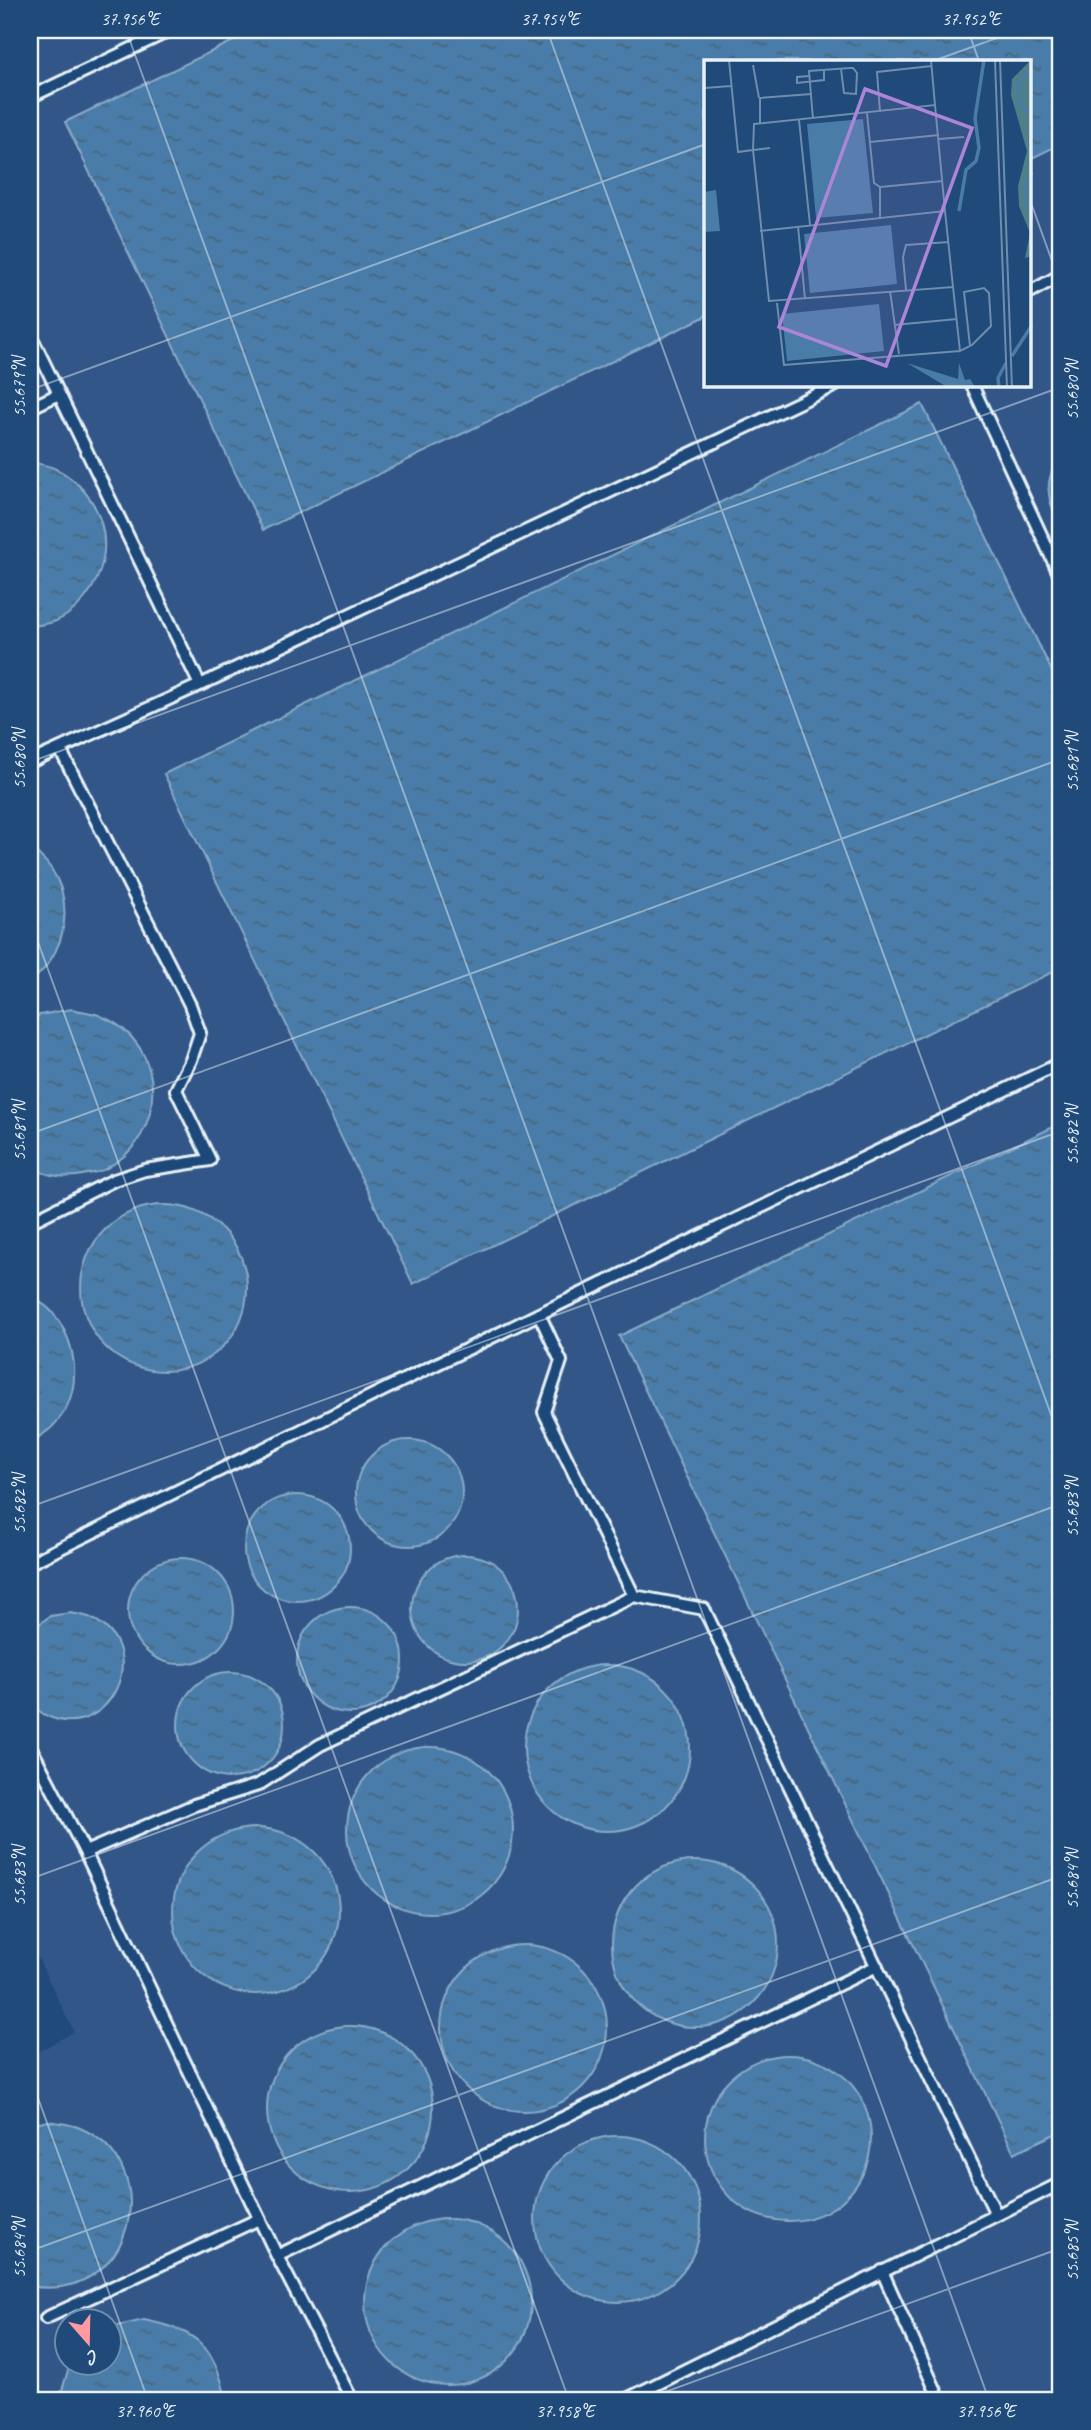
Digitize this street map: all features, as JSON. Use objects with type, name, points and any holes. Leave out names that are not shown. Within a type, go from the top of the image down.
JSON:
[{"type":"lane","points":[[30,97],[171,30]]},
{"type":"lane","points":[[1032,291],[1061,275]]},
{"type":"lane","points":[[30,334],[200,685]]},
{"type":"lane","points":[[30,762],[200,685],[832,387]]},
{"type":"lane","points":[[973,387],[1061,578]]},
{"type":"lane","points":[[30,408],[59,394]]},
{"type":"lane","points":[[30,1222],[114,1180],[145,1170],[210,1160],[176,1090],[191,1060],[200,1033],[190,1005],[60,748]]},
{"type":"lane","points":[[30,1563],[1061,1063]]},
{"type":"lane","points":[[539,1314],[561,1361],[544,1412],[635,1596]]},
{"type":"lane","points":[[85,1852],[194,1805],[258,1785],[320,1745],[635,1596],[704,1609],[996,2214]]},
{"type":"lane","points":[[30,1746],[85,1852],[277,2256],[352,2400]]},
{"type":"lane","points":[[277,2256],[877,1966]]},
{"type":"lane","points":[[625,2400],[1061,2183]]},
{"type":"lane","points":[[46,2318],[259,2219]]},
{"type":"lane","points":[[882,2272],[940,2400]]},
{"type":"shaded area","points":[[30,30],[1061,30],[1061,2400],[30,2400],[30,2056],[74,2032],[30,1942]]},
{"type":"water","points":[[256,30],[1060,30],[1061,144],[1032,158],[1032,60],[704,60],[704,317],[263,530],[65,122]]},
{"type":"water","points":[[922,404],[1061,690],[1061,968],[413,1284],[164,774]]},
{"type":"water","points":[[1061,455],[1061,525],[1052,507],[1049,481]]},
{"type":"water","points":[[30,462],[56,469],[84,491],[101,521],[104,554],[92,588],[72,611],[50,623],[30,627]]},
{"type":"water","points":[[30,848],[46,862],[56,878],[63,896],[64,915],[62,934],[55,952],[45,968],[30,982]]},
{"type":"water","points":[[72,1009],[99,1015],[124,1030],[140,1048],[149,1069],[152,1091],[150,1114],[141,1135],[127,1153],[102,1170],[65,1177],[43,1173],[30,1166],[30,1021],[40,1015]]},
{"type":"water","points":[[1061,1123],[1061,2131],[1014,2153],[619,1336]]},
{"type":"water","points":[[164,1205],[196,1211],[223,1229],[241,1256],[247,1288],[241,1320],[223,1347],[196,1365],[164,1371],[132,1365],[105,1347],[87,1320],[81,1288],[87,1256],[105,1229],[132,1211]]},
{"type":"water","points":[[30,1296],[50,1309],[61,1325],[68,1339],[74,1370],[69,1400],[62,1414],[50,1429],[30,1443]]},
{"type":"water","points":[[409,1440],[429,1444],[447,1455],[458,1473],[462,1493],[458,1513],[447,1531],[429,1542],[409,1546],[389,1542],[371,1531],[360,1513],[356,1493],[360,1473],[371,1455],[389,1444]]},
{"type":"water","points":[[297,1495],[317,1499],[335,1510],[346,1528],[350,1548],[346,1568],[335,1586],[317,1597],[297,1601],[277,1597],[259,1586],[248,1568],[244,1548],[248,1528],[259,1510],[277,1499]]},
{"type":"water","points":[[465,1555],[485,1559],[503,1570],[514,1588],[518,1608],[514,1628],[503,1646],[485,1657],[465,1661],[445,1657],[427,1646],[416,1628],[412,1608],[416,1588],[427,1570],[445,1559]]},
{"type":"water","points":[[181,1558],[201,1562],[219,1573],[230,1591],[234,1611],[230,1631],[219,1649],[201,1660],[181,1664],[161,1660],[143,1649],[132,1631],[128,1611],[132,1591],[143,1573],[161,1562]]},
{"type":"water","points":[[350,1607],[370,1611],[388,1622],[399,1640],[403,1660],[399,1680],[388,1698],[370,1709],[350,1713],[330,1709],[312,1698],[301,1680],[297,1660],[301,1640],[312,1622],[330,1611]]},
{"type":"water","points":[[70,1613],[91,1618],[110,1632],[120,1650],[122,1670],[116,1689],[105,1705],[89,1717],[69,1721],[47,1716],[30,1704],[30,1631],[50,1616]]},
{"type":"water","points":[[607,1665],[639,1671],[666,1689],[684,1716],[690,1748],[684,1780],[666,1807],[639,1825],[607,1831],[575,1825],[548,1807],[530,1780],[524,1748],[530,1716],[548,1689],[575,1671]]},
{"type":"water","points":[[231,1672],[251,1676],[269,1687],[280,1705],[284,1725],[280,1745],[269,1763],[251,1774],[231,1778],[211,1774],[193,1763],[182,1745],[178,1725],[182,1705],[193,1687],[211,1676]]},
{"type":"water","points":[[430,1747],[462,1753],[489,1771],[507,1798],[513,1830],[507,1862],[489,1889],[462,1907],[430,1913],[398,1907],[371,1889],[353,1862],[347,1830],[353,1798],[371,1771],[398,1753]]},
{"type":"water","points":[[256,1828],[288,1834],[315,1852],[333,1879],[339,1911],[333,1943],[315,1970],[288,1988],[256,1994],[224,1988],[197,1970],[179,1943],[173,1911],[179,1879],[197,1852],[224,1834]]},
{"type":"water","points":[[695,1861],[727,1867],[754,1885],[772,1912],[778,1944],[772,1976],[754,2003],[727,2021],[695,2027],[663,2021],[636,2003],[618,1976],[612,1944],[618,1912],[636,1885],[663,1867]]},
{"type":"water","points":[[524,1945],[556,1951],[583,1969],[601,1996],[607,2028],[601,2060],[583,2087],[556,2105],[524,2111],[492,2105],[465,2087],[447,2060],[441,2028],[447,1996],[465,1969],[492,1951]]},
{"type":"water","points":[[350,2026],[382,2032],[409,2050],[427,2077],[433,2109],[427,2141],[409,2168],[382,2186],[350,2192],[318,2186],[291,2168],[273,2141],[267,2109],[273,2077],[291,2050],[318,2032]]},
{"type":"water","points":[[788,2055],[820,2061],[847,2079],[865,2106],[871,2138],[865,2170],[847,2197],[820,2215],[788,2221],[756,2215],[729,2197],[711,2170],[705,2138],[711,2106],[729,2079],[756,2061]]},
{"type":"water","points":[[48,2121],[80,2128],[107,2146],[124,2171],[130,2200],[126,2228],[114,2254],[93,2275],[65,2286],[30,2286],[30,2125]]},
{"type":"water","points":[[618,2136],[650,2142],[677,2160],[695,2187],[701,2219],[695,2251],[677,2278],[650,2296],[618,2302],[586,2296],[559,2278],[541,2251],[535,2219],[541,2187],[559,2160],[586,2142]]},
{"type":"water","points":[[448,2219],[480,2225],[507,2243],[525,2270],[531,2302],[525,2334],[507,2361],[480,2379],[448,2385],[416,2379],[389,2361],[371,2334],[365,2302],[371,2270],[389,2243],[416,2225]]},
{"type":"water","points":[[144,2320],[163,2324],[191,2336],[201,2344],[216,2366],[226,2400],[59,2400],[66,2378],[122,2378],[122,2325]]}]
